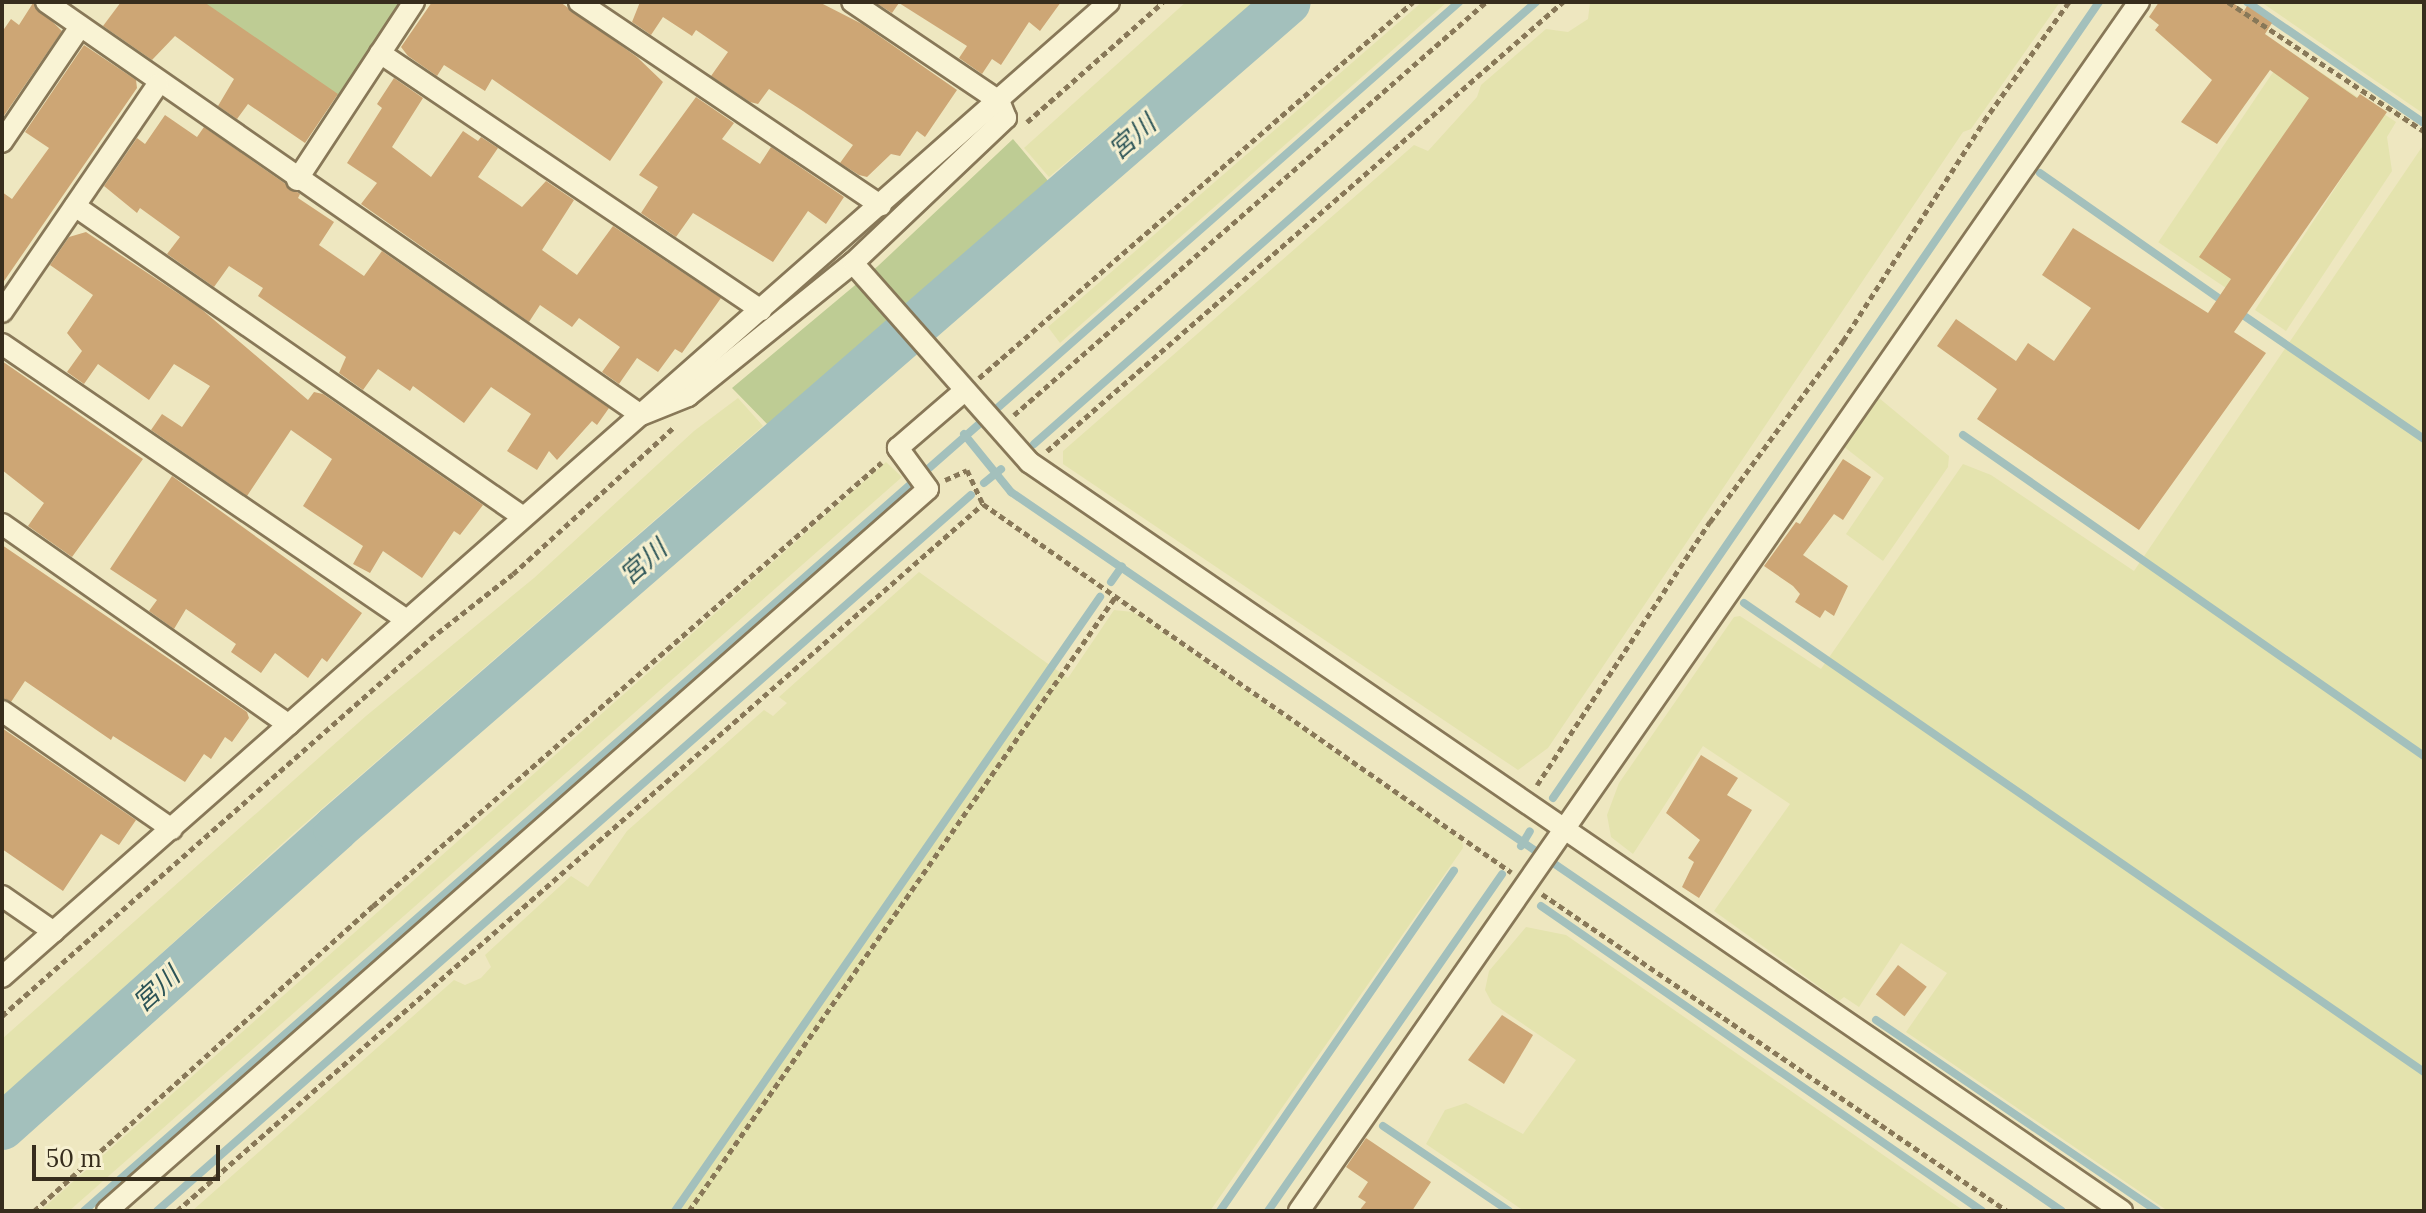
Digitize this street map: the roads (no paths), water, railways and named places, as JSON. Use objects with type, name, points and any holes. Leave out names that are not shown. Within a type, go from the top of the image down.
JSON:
[{"type":"street","points":[[46,2],[158,84],[641,415]]},
{"type":"street","points":[[297,180],[414,2]]},
{"type":"street","points":[[579,2],[881,206]]},
{"type":"street","points":[[641,415],[688,396],[857,268],[1006,118],[999,101],[852,2]]},
{"type":"street","points":[[2,977],[1109,2]]},
{"type":"street","points":[[1299,1211],[1569,828],[2139,2]]},
{"type":"street","points":[[2,142],[80,27]]},
{"type":"street","points":[[380,53],[761,310]]},
{"type":"street","points":[[2,312],[158,84]]},
{"type":"street","points":[[75,206],[523,517]]},
{"type":"street","points":[[857,268],[1029,462],[1569,828],[2122,1211]]},
{"type":"street","points":[[2,344],[405,619]]},
{"type":"street","points":[[107,1211],[921,480],[898,448],[962,390]]},
{"type":"street","points":[[2,524],[289,725]]},
{"type":"street","points":[[2,711],[172,829]]},
{"type":"street","points":[[2,896],[54,932]]},
{"type":"waterway","name":"宮川","points":[[2,1127],[336,828],[1288,2]]},
{"type":"waterway","points":[[84,1211],[1459,2]]},
{"type":"waterway","points":[[1034,444],[1536,2]]},
{"type":"waterway","points":[[1553,798],[2099,2]]},
{"type":"waterway","points":[[2247,2],[2424,123]]},
{"type":"waterway","points":[[2040,173],[2226,303]]},
{"type":"waterway","points":[[2237,311],[2424,439]]},
{"type":"waterway","points":[[964,434],[1011,492],[2062,1211]]},
{"type":"waterway","points":[[1963,435],[2424,756]]},
{"type":"waterway","points":[[984,483],[1001,469]]},
{"type":"waterway","points":[[157,1211],[971,495]]},
{"type":"waterway","points":[[1111,582],[1122,566]]},
{"type":"waterway","points":[[675,1211],[1100,597]]},
{"type":"waterway","points":[[1744,603],[2424,1072]]},
{"type":"waterway","points":[[1521,846],[1530,831]]},
{"type":"waterway","points":[[1220,1211],[1454,871]]},
{"type":"waterway","points":[[1268,1211],[1502,874]]},
{"type":"waterway","points":[[1541,906],[1982,1211]]},
{"type":"waterway","points":[[1876,1020],[2157,1211]]},
{"type":"waterway","points":[[1383,1126],[1509,1211]]}]
